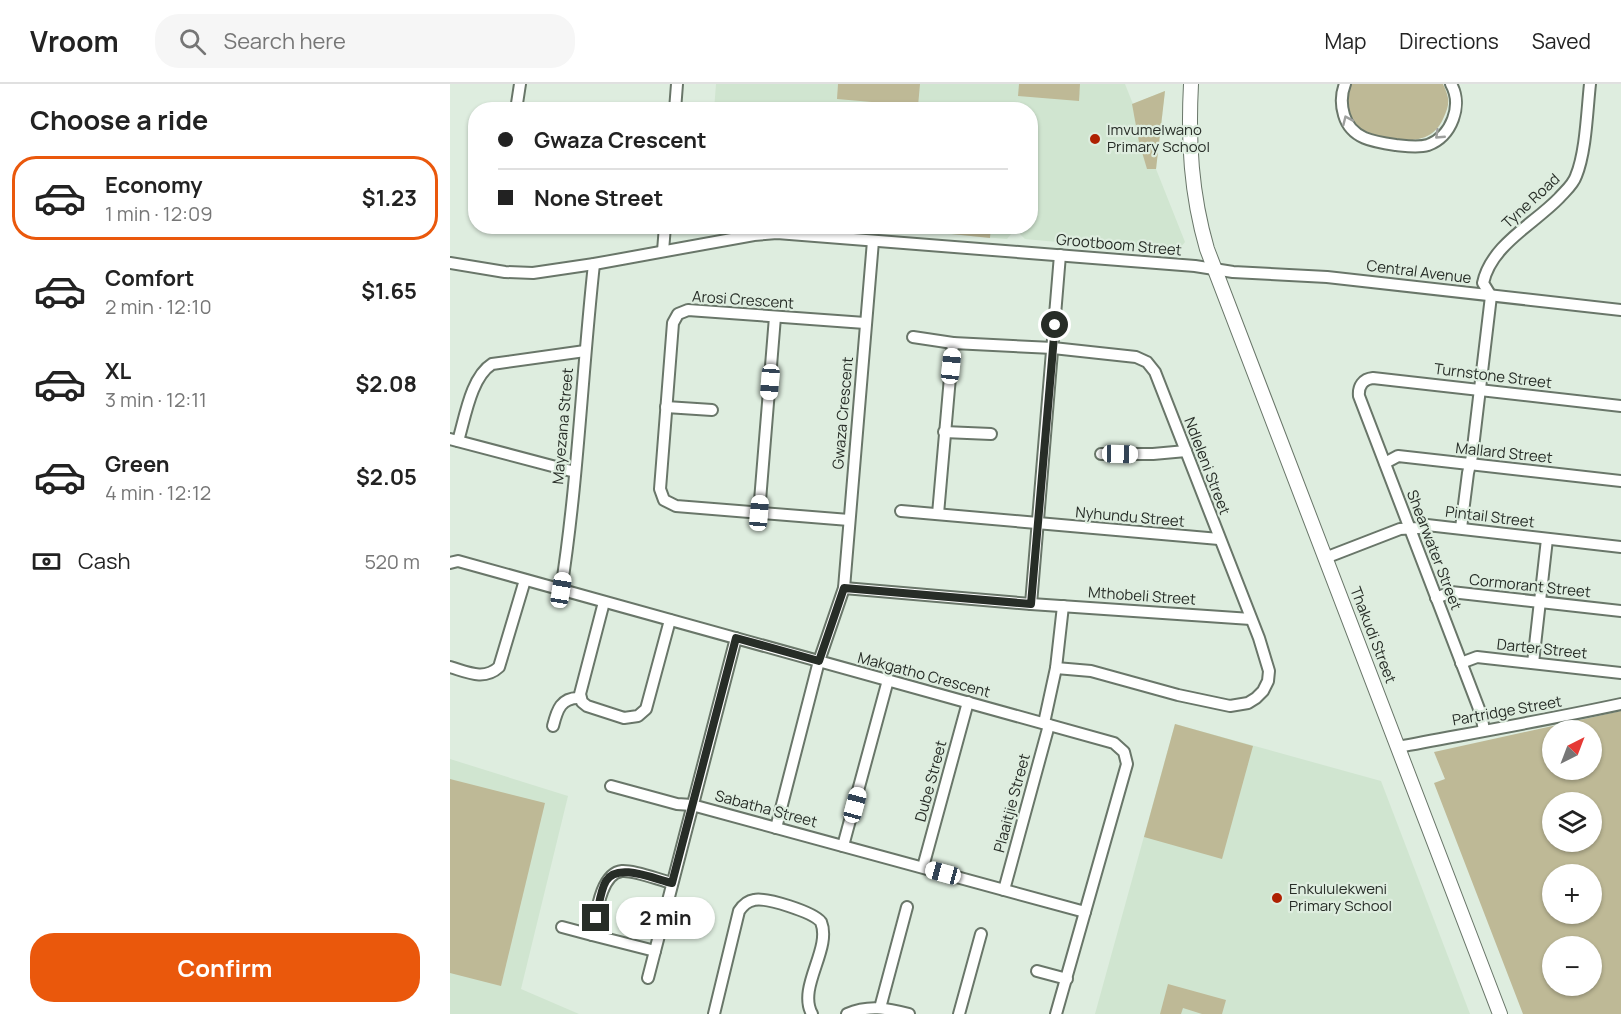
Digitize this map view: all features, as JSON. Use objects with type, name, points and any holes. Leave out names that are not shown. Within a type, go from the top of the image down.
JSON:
[{"type":"street","points":[[517,102],[520,84]]},
{"type":"street","points":[[676,102],[677,84]]},
{"type":"street","name":"Thakudi Street","points":[[1191,84],[1189,128],[1192,181],[1201,230],[1500,1014]]},
{"type":"street","points":[[1345,84],[1341,99],[1348,127],[1360,137],[1375,142],[1414,147],[1427,145],[1437,140],[1446,130],[1455,114],[1457,104],[1456,94],[1451,84]]},
{"type":"street","name":"Tyne Road","points":[[1491,296],[1483,283],[1485,272],[1495,257],[1514,237],[1554,203],[1576,178],[1581,161],[1590,84]]},
{"type":"street","points":[[663,251],[665,234]]},
{"type":"street","name":"Grootboom Street","points":[[450,263],[505,272],[533,273],[766,234]]},
{"type":"street","name":"Grootboom Street","points":[[789,234],[1214,268]]},
{"type":"street","name":"Gwaza Crescent","points":[[776,828],[819,661],[844,588],[873,241]]},
{"type":"street","points":[[844,588],[1031,604],[1060,255]]},
{"type":"street","name":"Mayezana Street","points":[[561,590],[570,529],[594,264]]},
{"type":"street","name":"Central Avenue","points":[[1214,268],[1233,272],[1327,277],[1621,310]]},
{"type":"street","points":[[1461,528],[1491,296]]},
{"type":"street","name":"Arosi Crescent","points":[[849,520],[676,506],[664,500],[660,489],[666,407],[673,323],[678,314],[688,310],[865,323]]},
{"type":"street","points":[[759,513],[775,317]]},
{"type":"street","points":[[913,337],[953,343],[1053,348]]},
{"type":"street","points":[[938,514],[953,343]]},
{"type":"street","name":"Ndleleni Street","points":[[1053,348],[1136,357],[1147,362],[1155,372],[1269,671],[1268,681],[1256,698],[1248,703],[1230,706],[1091,670],[1056,668]]},
{"type":"street","points":[[575,472],[454,440],[477,379],[492,364],[585,351]]},
{"type":"street","name":"Turnstone Street","points":[[1362,382],[1373,378],[1621,406]]},
{"type":"street","name":"Shearwater Street","points":[[1362,382],[1359,396],[1481,714],[1484,730]]},
{"type":"street","points":[[666,407],[712,410]]},
{"type":"street","points":[[944,432],[991,434]]},
{"type":"street","points":[[1101,454],[1154,454],[1186,451]]},
{"type":"street","name":"Mallard Street","points":[[1385,463],[1398,456],[1621,481]]},
{"type":"street","name":"Nyhundu Street","points":[[901,511],[1038,525],[1219,539]]},
{"type":"street","name":"Pintail Street","points":[[1325,558],[1400,529],[1427,525],[1621,547]]},
{"type":"street","points":[[1533,663],[1547,539]]},
{"type":"street","name":"Makgatho Crescent","points":[[450,563],[458,561],[1114,743],[1127,757],[1127,764],[1056,1014]]},
{"type":"street","points":[[450,667],[482,676],[498,667],[525,580]]},
{"type":"street","name":"Cormorant Street","points":[[1436,598],[1451,592],[1621,611]]},
{"type":"street","points":[[604,602],[580,690],[580,698],[587,706],[624,718],[642,713],[648,704],[670,620]]},
{"type":"street","name":"Mthobeli Street","points":[[1031,604],[1251,619]]},
{"type":"street","name":"Plaaitjie Street","points":[[1004,890],[1046,724],[1056,668],[1063,606]]},
{"type":"street","points":[[648,978],[736,638]]},
{"type":"street","name":"Darter Street","points":[[1461,663],[1477,657],[1621,673]]},
{"type":"street","points":[[843,846],[888,680]]},
{"type":"street","points":[[553,726],[558,708],[563,702],[571,698],[580,698]]},
{"type":"street","name":"Dube Street","points":[[923,867],[968,702]]},
{"type":"street","name":"Partridge Street","points":[[1398,747],[1621,704]]},
{"type":"street","name":"Sabatha Street","points":[[612,786],[676,804],[692,805],[1085,912]]},
{"type":"street","points":[[592,935],[604,884],[611,875],[626,871],[672,883]]},
{"type":"street","points":[[714,1014],[739,911],[745,903],[757,899],[810,913],[821,922],[823,936],[807,1000],[812,1014]]},
{"type":"street","points":[[880,1008],[907,907]]},
{"type":"street","points":[[562,927],[655,951]]},
{"type":"street","points":[[959,1014],[981,934]]},
{"type":"street","points":[[1037,971],[1066,979]]},
{"type":"street","points":[[847,1014],[860,1009],[880,1008],[909,1014]]},
{"type":"shaded area","name":"Imvumelwano Primary School","points":[[716,84],[1125,84],[1133,104],[1165,91],[1156,169],[1185,242],[1176,253],[1025,239],[1020,234],[1038,234],[1038,102],[715,102]]},
{"type":"shaded area","points":[[838,84],[920,84],[918,102],[837,99]]},
{"type":"shaded area","points":[[1019,84],[1080,84],[1079,101],[1018,96]]},
{"type":"shaded area","points":[[1350,84],[1443,84],[1448,105],[1438,127],[1425,137],[1400,140],[1368,135],[1358,129],[1350,118],[1346,97]]},
{"type":"shaded area","points":[[1165,91],[1156,169],[1147,169],[1132,104]]},
{"type":"shaded area","name":"Imvumelwano Primary School","points":[[947,234],[1011,234],[1007,239]]},
{"type":"shaded area","points":[[952,234],[990,234],[990,238]]},
{"type":"shaded area","points":[[1621,711],[1621,1014],[1523,1014],[1434,783],[1445,779],[1434,752],[1542,728],[1542,780],[1602,780],[1602,720],[1580,720]]},
{"type":"shaded area","name":"Enkululekweni Primary School","points":[[1175,724],[1381,781],[1470,1014],[1095,1014]]},
{"type":"shaded area","points":[[1175,724],[1253,746],[1222,859],[1144,837]]},
{"type":"shaded area","points":[[450,759],[568,796],[521,989],[579,1014],[450,1014]]},
{"type":"shaded area","points":[[450,779],[545,803],[501,986],[450,973]]},
{"type":"shaded area","points":[[1168,984],[1226,1000],[1222,1014],[1202,1014],[1183,1008],[1181,1014],[1160,1014]]},
{"type":"place","name":"Imvumelwano Primary School","points":[[1095,139]]},
{"type":"place","name":"Enkululekweni Primary School","points":[[1277,898]]},
{"type":"route","points":[[596,918],[604,884],[615,873],[626,871],[672,883],[736,638],[819,661],[844,588],[1031,604],[1055,325]]}]
